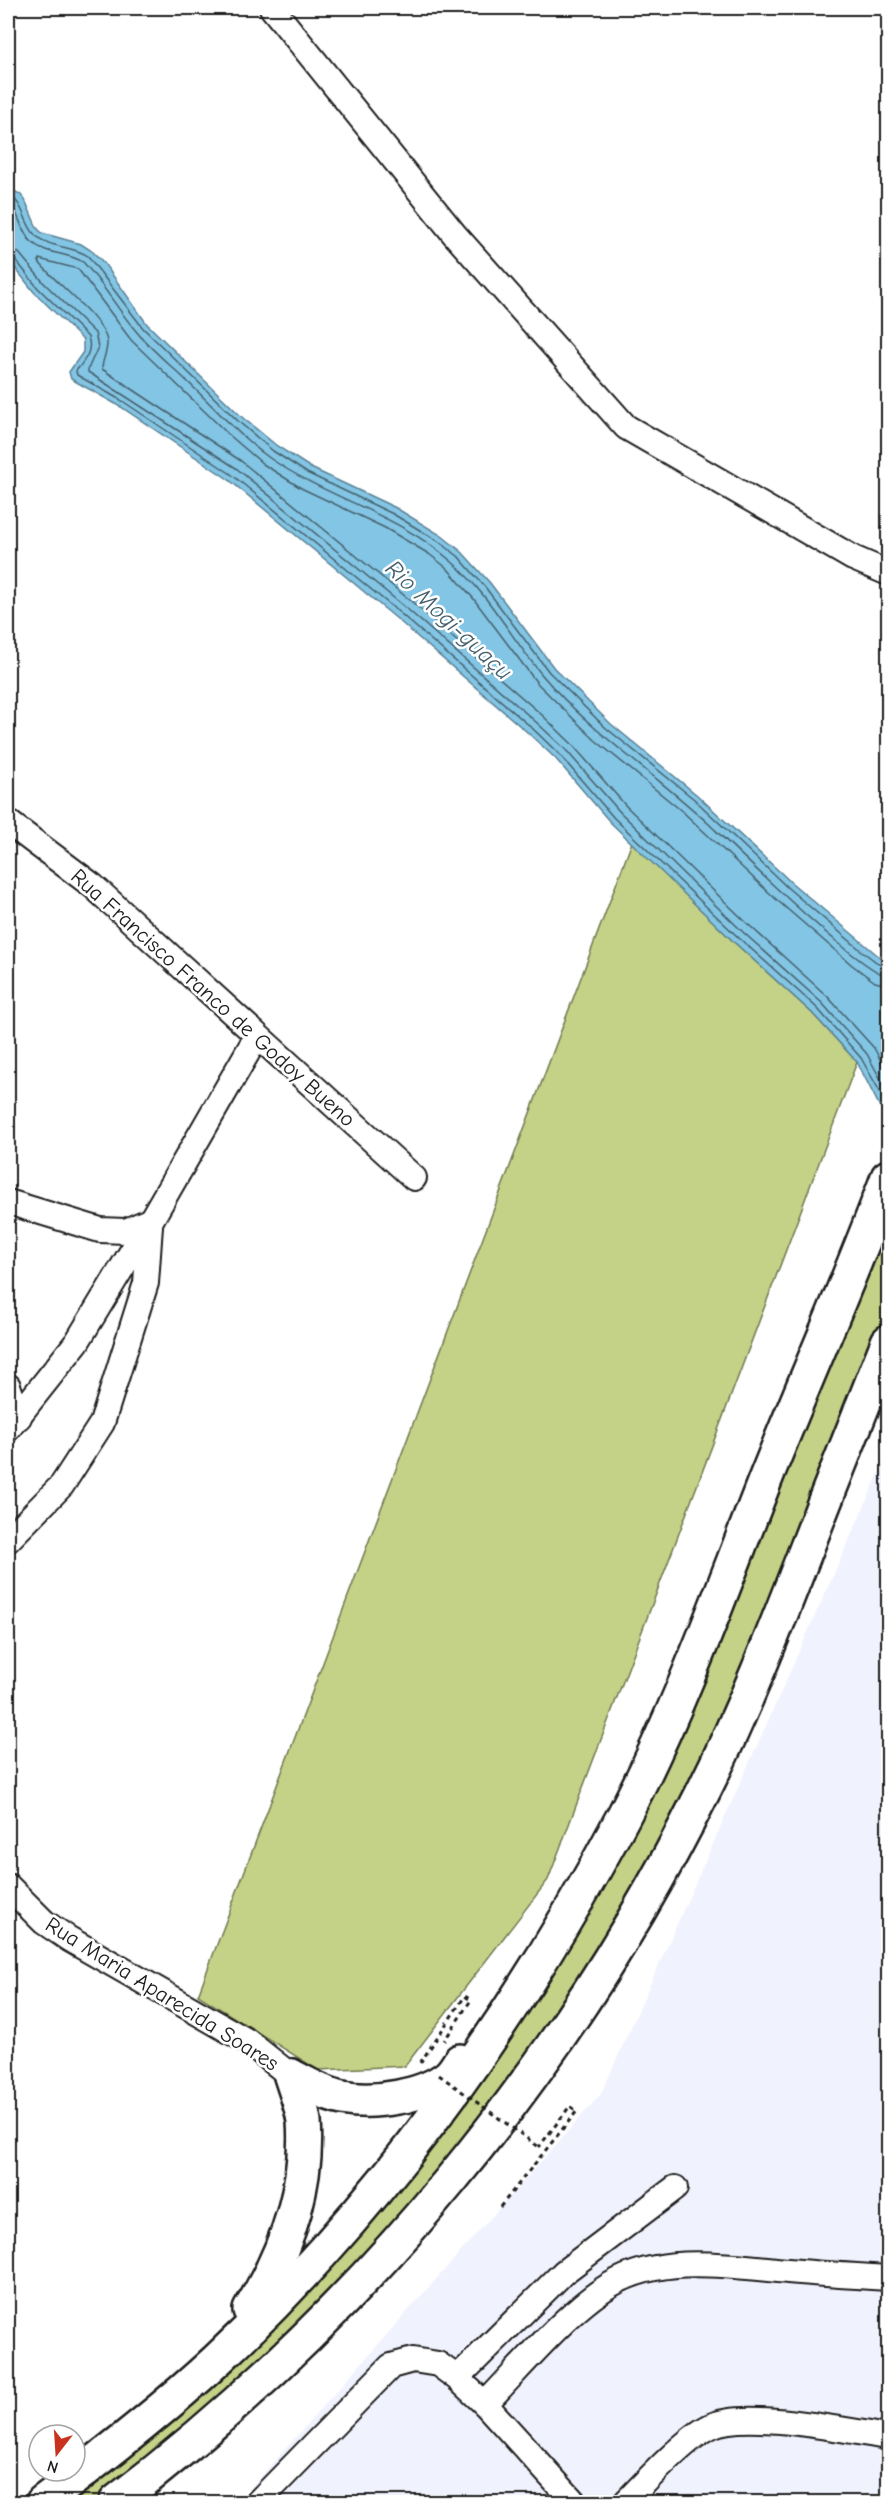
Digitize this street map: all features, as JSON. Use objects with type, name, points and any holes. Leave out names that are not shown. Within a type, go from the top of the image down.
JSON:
[{"type":"highway","points":[[43,2502],[130,2435],[218,2359],[359,2212],[417,2140],[538,1967],[625,1813],[667,1726],[884,1190]]},
{"type":"highway","points":[[116,2502],[170,2459],[282,2361],[339,2305],[460,2168],[545,2055],[622,1938],[704,1791],[770,1644],[888,1342]]},
{"type":"highway","points":[[291,2076],[318,2091],[344,2098],[376,2100],[398,2097],[430,2087],[448,2076],[538,1967]]},
{"type":"highway","points":[[218,2359],[265,2285],[283,2247],[296,2208],[304,2160],[304,2119],[291,2076]]},
{"type":"highway","points":[[141,2502],[153,2493],[224,2412]]},
{"type":"street","points":[[272,8],[455,235],[626,428],[853,558],[888,573]]},
{"type":"street","name":"Rua Francisco Franco de Godoy Bueno","points":[[8,822],[93,886],[414,1179]]},
{"type":"street","points":[[13,1423],[77,1342],[151,1220],[257,1036]]},
{"type":"street","points":[[8,1202],[100,1230],[126,1231],[151,1220]]},
{"type":"street","points":[[8,1540],[62,1485],[102,1423],[146,1283],[151,1220]]},
{"type":"street","points":[[8,1386],[13,1423]]},
{"type":"street","name":"Rua Maria Aparecida Soares","points":[[8,1886],[44,1922],[69,1939],[247,2041],[291,2076]]},
{"type":"street","points":[[458,2378],[564,2272],[675,2188]]},
{"type":"street","points":[[485,2404],[583,2304],[611,2284],[641,2270],[676,2265],[709,2265],[888,2278]]},
{"type":"street","points":[[258,2502],[391,2366],[413,2360],[438,2364],[458,2378],[485,2404],[574,2502]]},
{"type":"street","points":[[626,2502],[696,2435],[712,2425],[731,2419],[760,2420],[888,2437]]},
{"type":"path","points":[[398,2097],[465,1996],[471,2000],[440,2048]]},
{"type":"path","points":[[433,2071],[539,2147],[570,2106],[577,2110],[500,2207]]},
{"type":"shaded area","points":[[888,1453],[888,2502],[238,2502],[601,2094]]},
{"type":"green space","points":[[632,842],[735,943],[812,1013],[857,1062],[548,1880],[405,2066],[318,2070],[198,1995]]},
{"type":"green space","points":[[888,1228],[888,1309],[748,1670],[616,1927],[468,2140],[288,2340],[100,2502],[60,2502],[149,2433],[536,1993]]},
{"type":"water","name":"Rio Mogi-guaçu","points":[[8,188],[20,194],[25,200],[37,228],[42,233],[81,244],[92,251],[104,263],[147,324],[243,418],[277,446],[311,468],[396,508],[442,536],[462,552],[490,583],[554,668],[611,724],[697,795],[793,884],[888,964],[888,1115],[879,1105],[857,1062],[812,1013],[735,943],[610,822],[555,758],[527,732],[397,619],[228,479],[121,407],[71,379],[69,372],[83,352],[83,340],[34,292],[8,259]]}]
